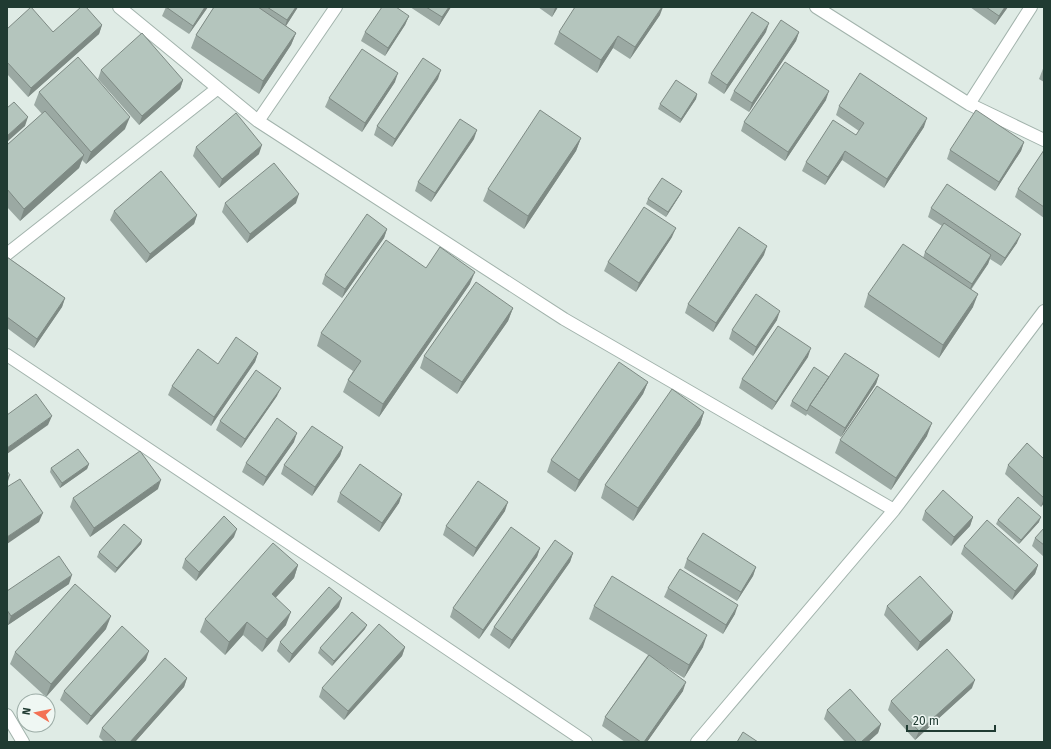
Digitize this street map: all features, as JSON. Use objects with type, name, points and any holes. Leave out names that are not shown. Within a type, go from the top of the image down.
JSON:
[{"type":"street","points":[[119,7],[258,121],[564,319],[894,510]]},
{"type":"street","points":[[258,121],[336,7]]},
{"type":"street","points":[[816,7],[970,104],[1044,140]]},
{"type":"street","points":[[970,104],[1031,7]]},
{"type":"street","points":[[7,254],[218,88]]},
{"type":"street","points":[[698,742],[894,510],[1044,310]]},
{"type":"street","points":[[7,355],[586,742]]},
{"type":"street","points":[[7,715],[23,742]]},
{"type":"building","points":[[31,7],[53,32],[81,7],[86,7],[102,25],[31,88],[7,62],[7,29]]},
{"type":"building","points":[[166,7],[205,7],[193,26]]},
{"type":"building","points":[[214,7],[258,7],[296,33],[263,81],[196,35]]},
{"type":"building","points":[[267,7],[296,7],[287,20]]},
{"type":"building","points":[[382,7],[396,7],[409,16],[388,48],[365,32]]},
{"type":"building","points":[[426,7],[449,7],[442,17]]},
{"type":"building","points":[[575,7],[662,7],[635,47],[618,36],[601,60],[559,32]]},
{"type":"building","points":[[986,7],[1005,7],[999,16]]},
{"type":"building","points":[[752,12],[769,23],[727,85],[711,74]]},
{"type":"building","points":[[781,20],[799,32],[752,103],[734,91]]},
{"type":"building","points":[[142,33],[183,80],[142,116],[101,70]]},
{"type":"building","points":[[362,49],[398,73],[365,123],[329,98]]},
{"type":"building","points":[[78,57],[130,117],[91,152],[39,92]]},
{"type":"building","points":[[423,58],[441,70],[395,139],[377,126]]},
{"type":"building","points":[[785,62],[829,91],[788,152],[744,122]]},
{"type":"building","points":[[860,73],[927,118],[887,179],[845,151],[828,177],[806,162],[833,120],[856,135],[864,123],[839,106]]},
{"type":"building","points":[[676,80],[697,94],[681,119],[660,104]]},
{"type":"building","points":[[14,102],[28,117],[7,136],[7,108]]},
{"type":"building","points":[[540,110],[581,138],[528,216],[488,189]]},
{"type":"building","points":[[976,110],[1024,142],[999,182],[950,150]]},
{"type":"building","points":[[45,111],[84,155],[24,209],[7,189],[7,145]]},
{"type":"building","points":[[236,113],[262,145],[222,179],[196,147]]},
{"type":"building","points":[[460,119],[477,130],[435,193],[418,182]]},
{"type":"building","points":[[1044,150],[1044,207],[1018,189]]},
{"type":"building","points":[[274,163],[299,194],[250,234],[225,203]]},
{"type":"building","points":[[161,171],[197,215],[150,254],[114,211]]},
{"type":"building","points":[[662,178],[682,191],[668,212],[648,199]]},
{"type":"building","points":[[947,184],[1021,234],[1005,258],[931,208]]},
{"type":"building","points":[[644,207],[676,228],[639,283],[608,262]]},
{"type":"building","points":[[367,214],[387,229],[345,289],[325,275]]},
{"type":"building","points":[[944,223],[991,255],[972,284],[925,252]]},
{"type":"building","points":[[739,227],[767,246],[716,323],[688,304]]},
{"type":"building","points":[[386,240],[426,268],[440,247],[475,272],[383,404],[348,380],[361,361],[321,333]]},
{"type":"building","points":[[903,244],[978,294],[943,345],[868,294]]},
{"type":"building","points":[[7,257],[65,298],[37,339],[7,317]]},
{"type":"building","points":[[476,282],[513,308],[462,382],[424,356]]},
{"type":"building","points":[[756,294],[780,311],[756,347],[732,330]]},
{"type":"building","points":[[778,326],[811,348],[776,402],[742,379]]},
{"type":"building","points":[[236,337],[258,353],[214,417],[172,386],[198,349],[218,364]]},
{"type":"building","points":[[845,353],[879,375],[845,428],[810,405]]},
{"type":"building","points":[[619,362],[648,382],[579,480],[551,460]]},
{"type":"building","points":[[814,367],[829,377],[807,411],[792,401]]},
{"type":"building","points":[[256,370],[281,388],[245,439],[220,421]]},
{"type":"building","points":[[877,386],[932,423],[896,478],[840,440]]},
{"type":"building","points":[[672,389],[704,412],[638,508],[605,485]]},
{"type":"building","points":[[36,394],[52,416],[7,448],[7,415]]},
{"type":"building","points":[[277,418],[297,433],[266,477],[246,463]]},
{"type":"building","points":[[312,426],[343,447],[315,487],[284,465]]},
{"type":"building","points":[[1027,443],[1044,459],[1044,498],[1008,465]]},
{"type":"building","points":[[78,449],[89,464],[62,483],[51,468]]},
{"type":"building","points":[[140,451],[161,480],[94,528],[73,498]]},
{"type":"building","points":[[360,464],[402,494],[382,523],[340,493]]},
{"type":"building","points":[[20,479],[43,513],[7,537],[7,487]]},
{"type":"building","points":[[478,481],[508,502],[476,548],[446,526]]},
{"type":"building","points":[[943,490],[973,517],[954,537],[925,511]]},
{"type":"building","points":[[1018,497],[1041,517],[1021,540],[998,520]]},
{"type":"building","points":[[224,516],[237,529],[199,572],[185,559]]},
{"type":"building","points":[[987,520],[1038,565],[1015,591],[964,546]]},
{"type":"building","points":[[124,524],[142,540],[117,568],[99,552]]},
{"type":"building","points":[[511,527],[540,548],[483,630],[453,608]]},
{"type":"building","points":[[1044,528],[1044,545],[1035,538]]},
{"type":"building","points":[[703,533],[756,567],[741,592],[687,559]]},
{"type":"building","points":[[555,540],[573,553],[512,640],[494,627]]},
{"type":"building","points":[[273,543],[298,565],[272,594],[291,612],[267,639],[247,622],[229,642],[205,619]]},
{"type":"building","points":[[59,556],[72,575],[11,616],[7,610],[7,591]]},
{"type":"building","points":[[680,569],[738,605],[726,625],[668,588]]},
{"type":"building","points":[[612,576],[707,635],[689,665],[594,606]]},
{"type":"building","points":[[920,576],[953,612],[920,642],[887,606]]},
{"type":"building","points":[[75,584],[111,616],[51,684],[15,652]]},
{"type":"building","points":[[329,587],[342,598],[292,654],[280,642]]},
{"type":"building","points":[[352,612],[367,625],[334,661],[320,648]]},
{"type":"building","points":[[379,624],[405,647],[348,711],[322,688]]},
{"type":"building","points":[[122,626],[149,651],[91,716],[64,691]]},
{"type":"building","points":[[947,649],[975,680],[919,731],[891,701]]},
{"type":"building","points":[[649,655],[686,682],[644,742],[641,742],[605,717]]},
{"type":"building","points":[[165,658],[187,678],[130,742],[117,742],[102,728]]},
{"type":"building","points":[[850,689],[881,724],[861,742],[857,742],[827,710]]},
{"type":"building","points":[[743,732],[758,742],[737,742]]}]
